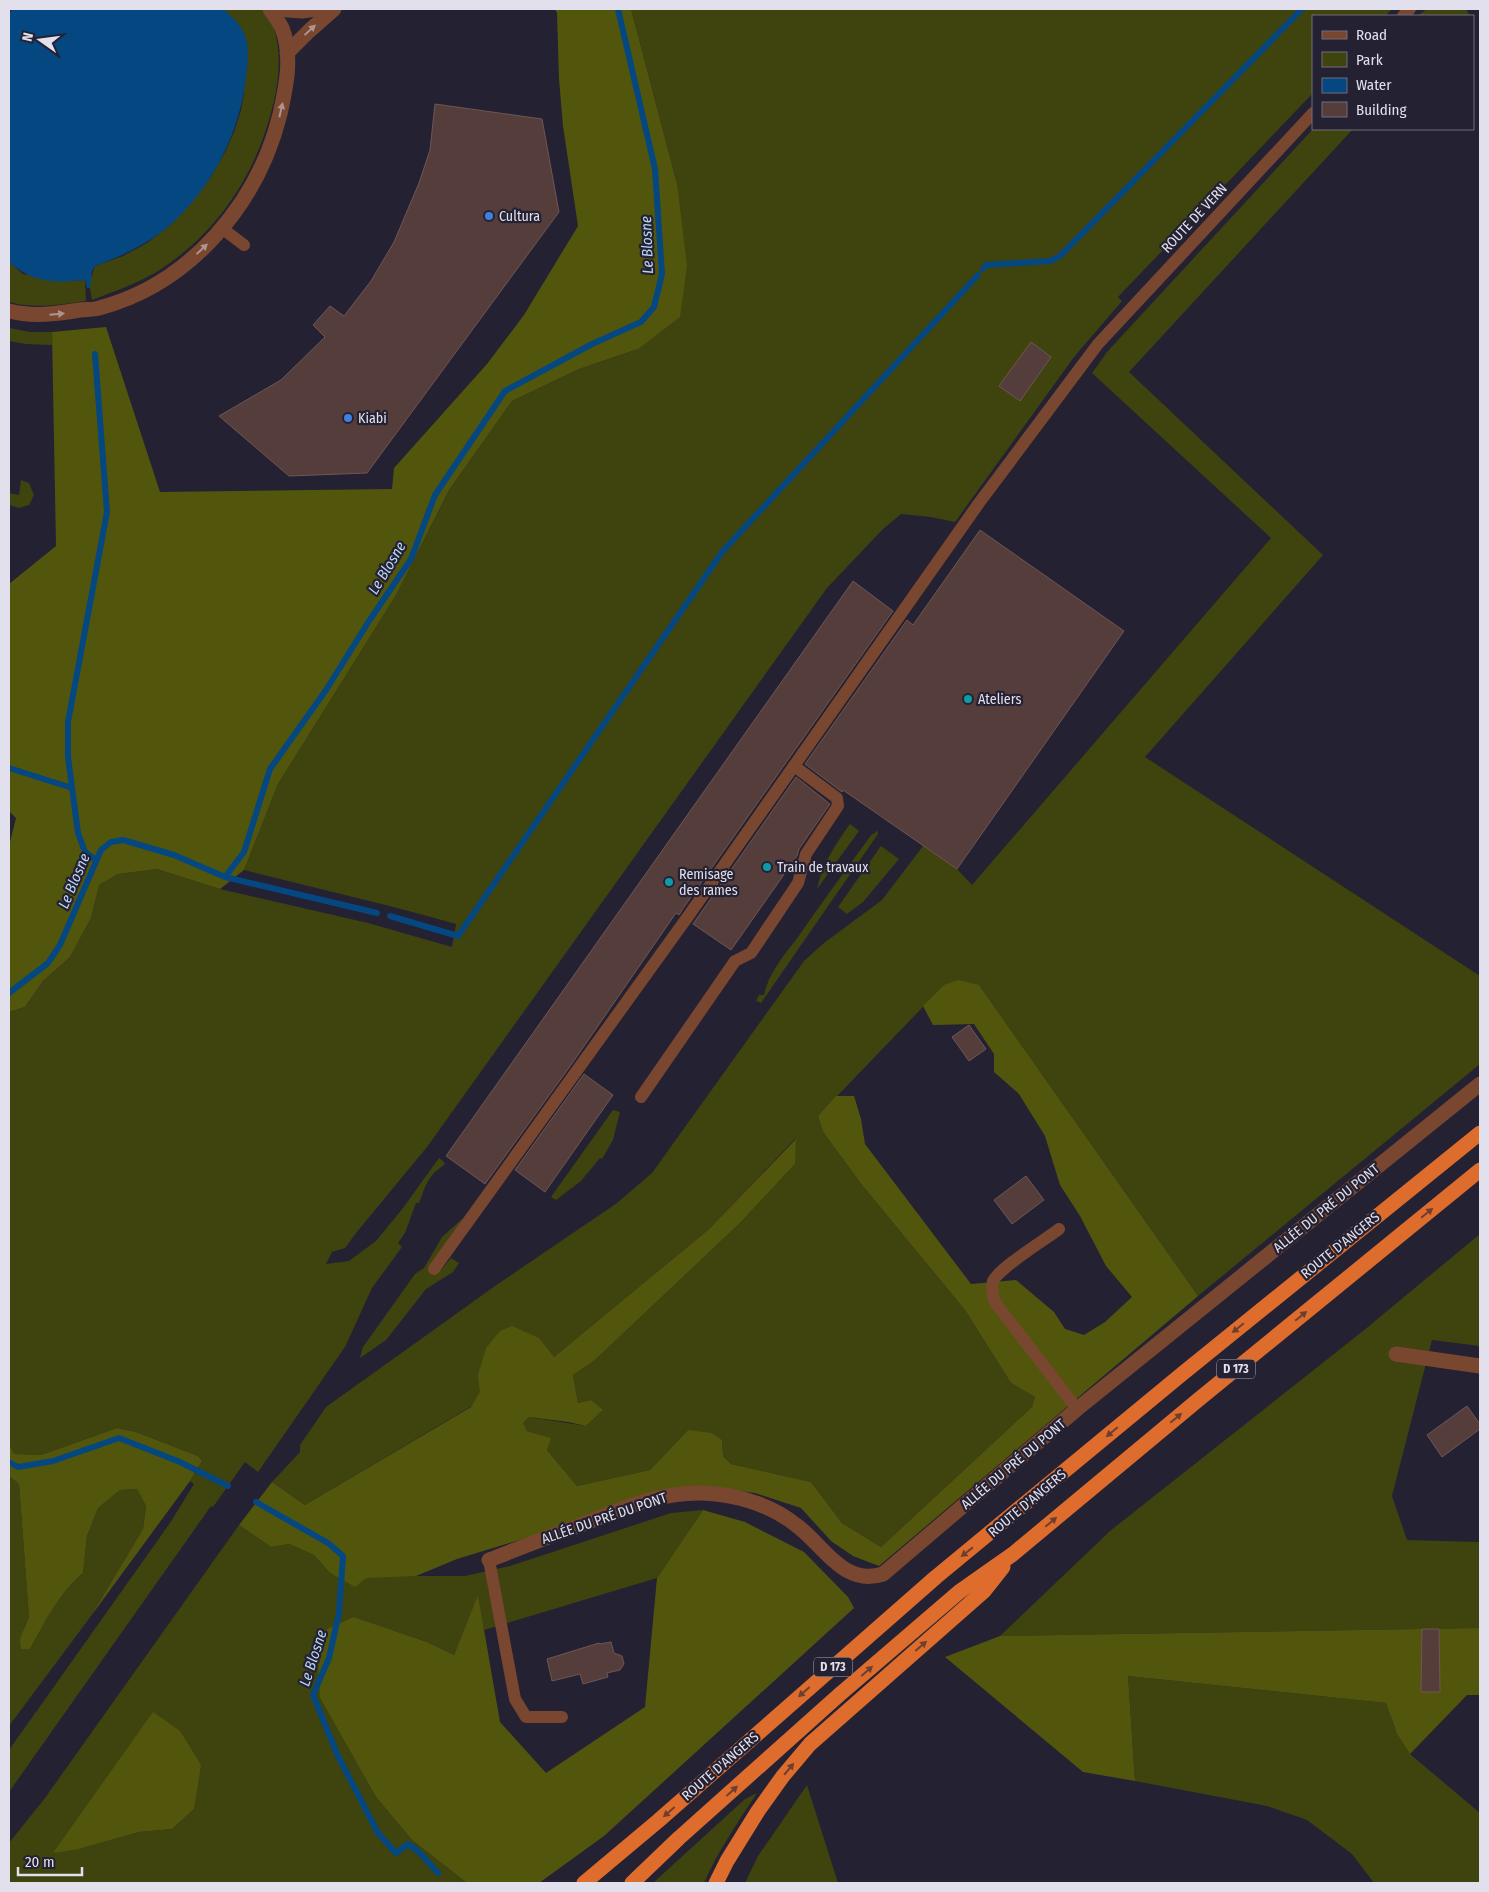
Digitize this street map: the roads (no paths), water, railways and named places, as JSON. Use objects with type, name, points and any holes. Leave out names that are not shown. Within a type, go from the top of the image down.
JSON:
[{"type":"highway","name":"ROUTE D'ANGERS","points":[[584,1883],[658,1821],[936,1577],[1182,1374],[1480,1133]]},
{"type":"highway","name":"ROUTE D'ANGERS","points":[[632,1883],[679,1838],[839,1695],[959,1592],[1013,1554],[1205,1394],[1480,1170]]},
{"type":"highway","points":[[716,1883],[727,1861],[758,1811],[782,1776],[810,1744],[984,1591],[1013,1554]]},
{"type":"street","points":[[9,311],[39,315],[68,313],[98,308],[133,296],[166,279],[201,251],[223,229],[243,202],[259,170],[276,130],[285,93],[288,67],[287,53],[282,29],[270,9]]},
{"type":"street","points":[[275,9],[302,12],[315,9]]},
{"type":"street","points":[[287,53],[334,9]]},
{"type":"street","name":"ALLÉE DU PRÉ DU PONT","points":[[489,1560],[626,1507],[672,1494],[694,1492],[741,1498],[765,1507],[797,1525],[835,1563],[848,1571],[874,1577],[883,1574],[1077,1409],[1480,1084]]},
{"type":"street","points":[[1396,1354],[1480,1366]]},
{"type":"lane","name":"ROUTE DE VERN","points":[[434,1269],[794,766],[979,503],[1098,344],[1312,114]]},
{"type":"lane","points":[[223,229],[244,245]]},
{"type":"lane","points":[[641,1097],[736,961],[752,953],[798,884],[806,854],[838,806],[837,798],[794,766]]},
{"type":"lane","points":[[1059,1229],[1002,1271],[993,1282],[992,1291],[994,1301],[1077,1409]]},
{"type":"lane","points":[[489,1560],[515,1700],[526,1717],[562,1717]]},
{"type":"water","points":[[12,9],[223,9],[239,25],[245,36],[248,60],[243,98],[230,139],[211,177],[184,211],[160,233],[133,249],[95,266],[92,271],[90,288],[87,288],[85,280],[54,281],[35,278],[9,262],[9,15]]},
{"type":"waterway","name":"Le Blosne","points":[[9,993],[48,963],[60,945],[101,850],[111,842],[123,840],[174,855],[225,877],[244,852],[270,769],[326,690],[411,559],[435,495],[505,391],[592,344],[641,322],[654,307],[662,274],[655,169],[618,9]]},
{"type":"waterway","points":[[983,269],[986,265],[1050,261],[1060,256],[1302,9]]},
{"type":"waterway","points":[[390,916],[458,936],[722,552],[978,275]]},
{"type":"waterway","points":[[95,354],[107,512],[68,722],[68,757],[78,833],[85,852],[96,860]]},
{"type":"waterway","points":[[9,768],[72,788]]},
{"type":"waterway","points":[[225,877],[377,913]]},
{"type":"waterway","name":"Le Blosne","points":[[9,1462],[18,1467],[53,1461],[119,1438],[180,1462],[228,1486]]},
{"type":"waterway","name":"Le Blosne","points":[[256,1502],[328,1543],[343,1556],[339,1613],[329,1658],[313,1695],[337,1754],[378,1833],[396,1853],[408,1844],[419,1852],[438,1873]]},
{"type":"place","name":"Cultura","points":[[489,216]]},
{"type":"place","name":"Kiabi","points":[[348,418]]},
{"type":"place","name":"Ateliers","points":[[968,699]]},
{"type":"place","name":"Train de travaux","points":[[767,867]]},
{"type":"place","name":"Remisage des rames","points":[[669,882]]}]
